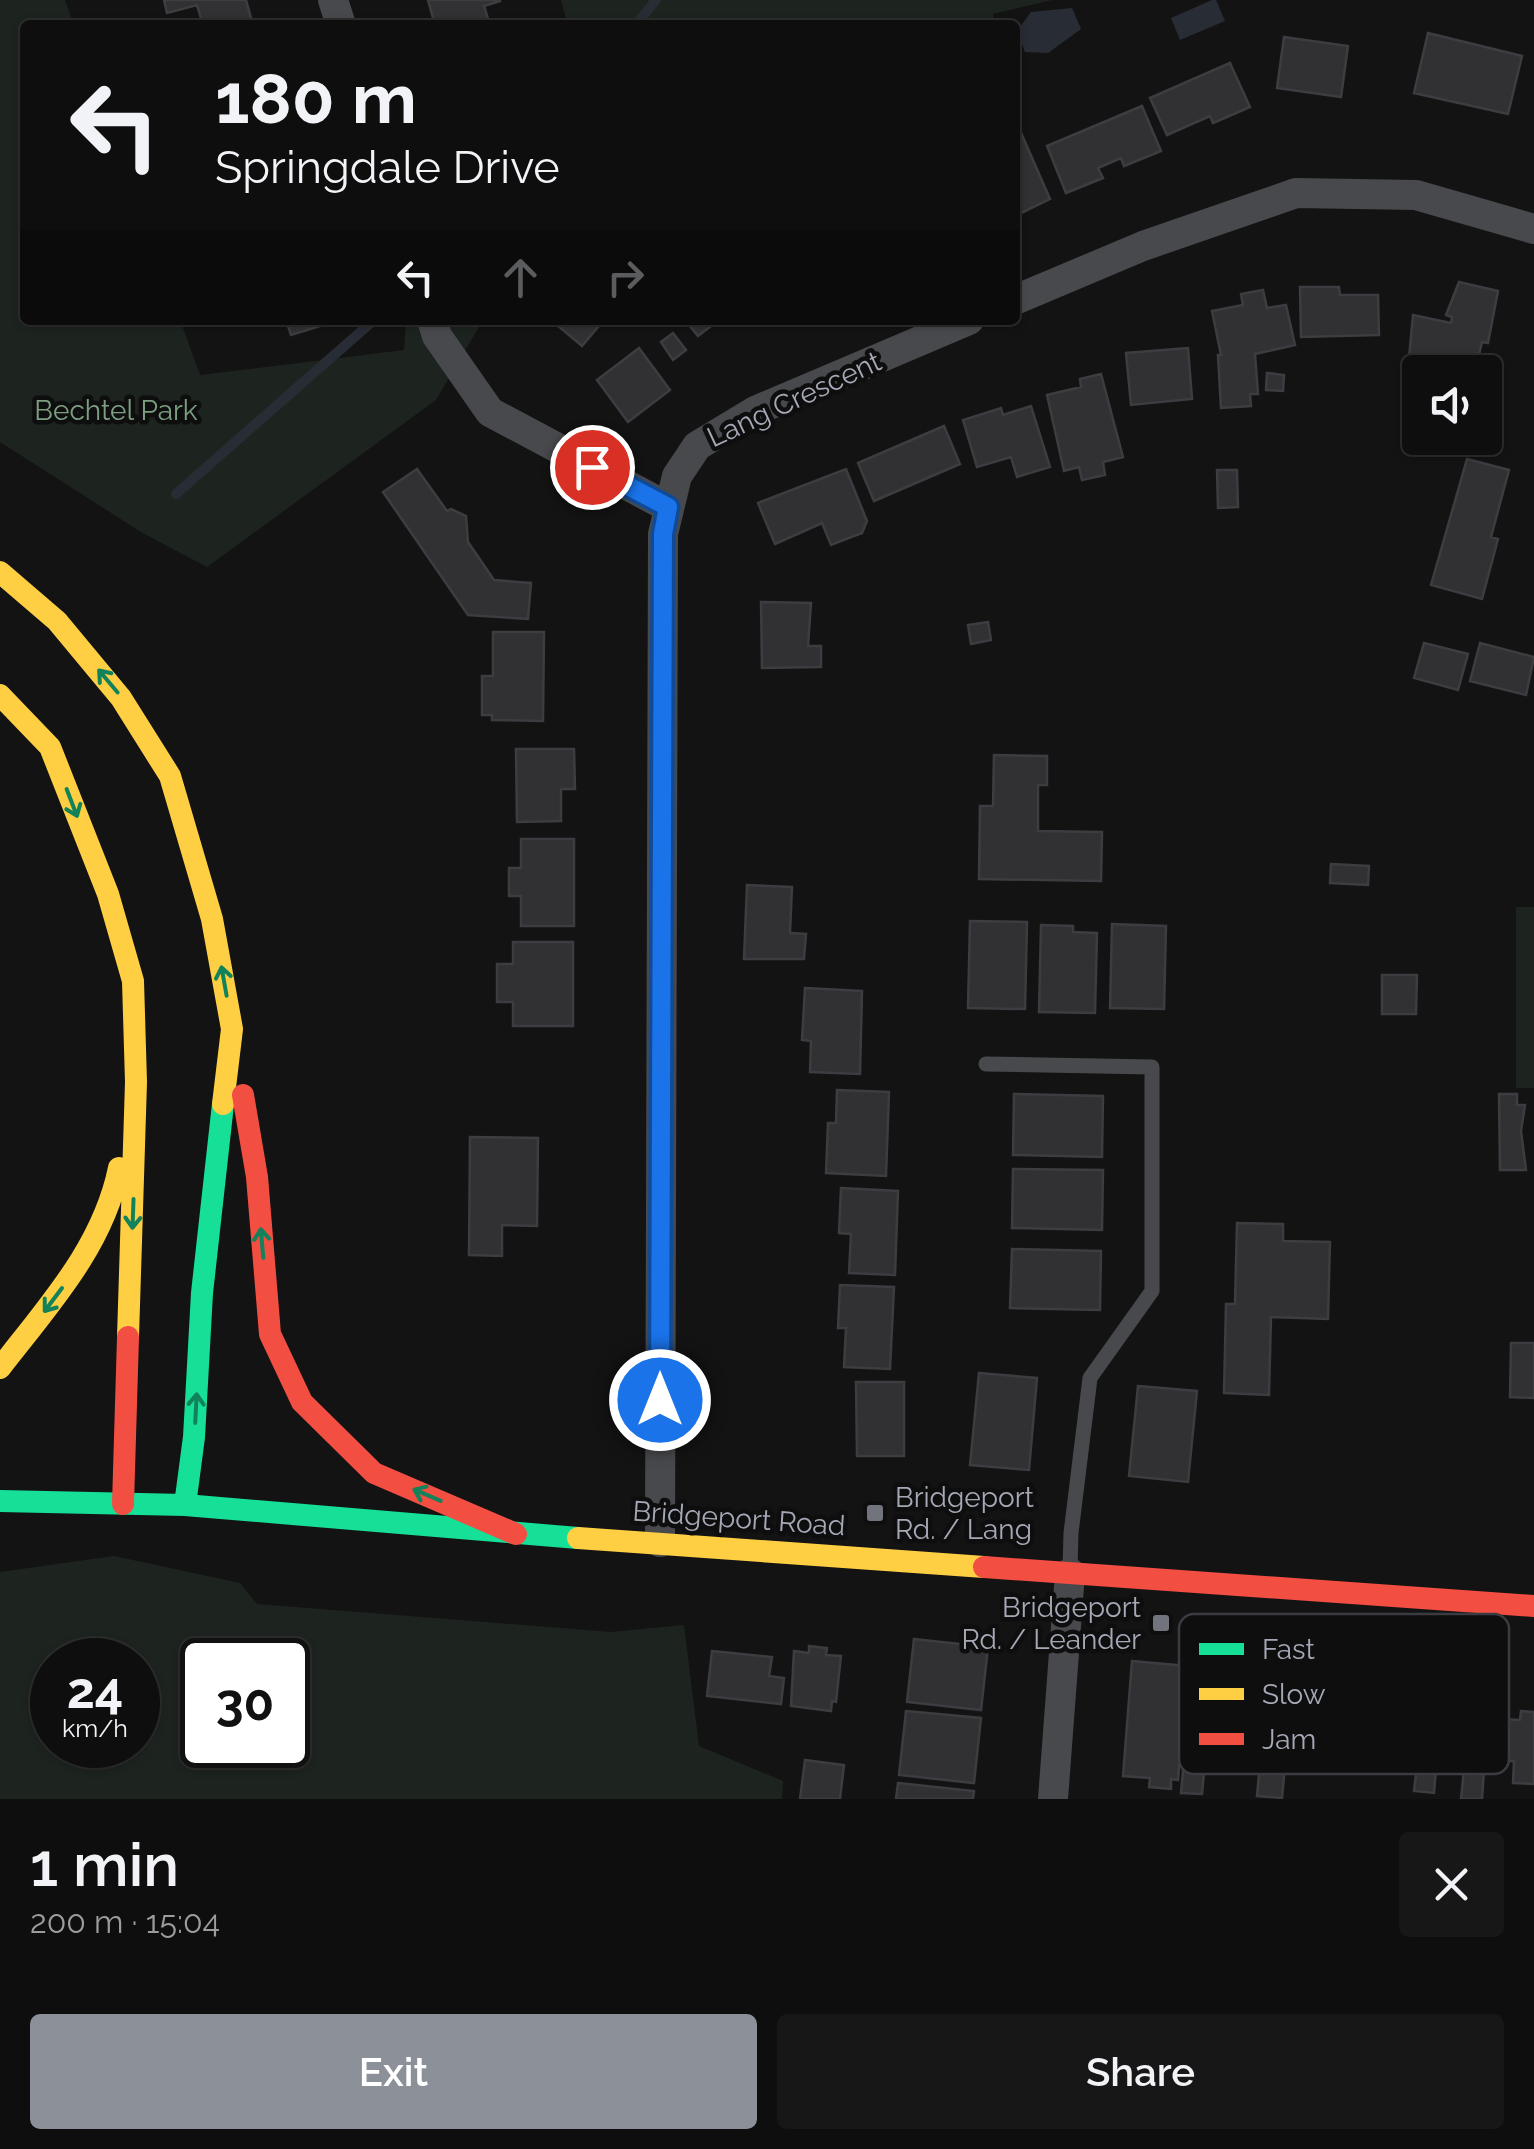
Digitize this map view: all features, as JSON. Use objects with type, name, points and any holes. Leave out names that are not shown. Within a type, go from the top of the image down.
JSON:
[{"type":"main road","points":[[0,572],[57,620],[122,698],[170,776],[212,919],[232,1028],[256,1177],[270,1334],[302,1402],[374,1473],[516,1534]]},
{"type":"main road","points":[[0,695],[50,746],[108,894],[133,981],[136,1082],[122,1504]]},
{"type":"main road","points":[[185,1505],[194,1437],[202,1293],[232,1028]]},
{"type":"main road","points":[[0,1368],[82,1262],[112,1202],[136,1082]]},
{"type":"main road","name":"Bridgeport Road","points":[[0,1501],[185,1505],[516,1534],[1534,1606]]},
{"type":"street","points":[[1020,298],[1142,246],[1296,192],[1416,195],[1534,229]]},
{"type":"street","points":[[434,325],[437,336],[490,412],[668,507]]},
{"type":"street","name":"Lang Crescent","points":[[660,1542],[663,534],[668,507],[677,476],[697,446],[755,412],[957,325]]},
{"type":"street","points":[[1053,1799],[1070,1573]]},
{"type":"lane","points":[[986,1064],[1152,1067],[1152,1291],[1090,1378],[1071,1533],[1070,1573]]},
{"type":"green space","name":"Bechtel Park","points":[[0,0],[65,0],[72,20],[20,20],[20,325],[182,325],[200,375],[404,350],[406,325],[480,325],[436,400],[207,567],[141,532],[0,442]]},
{"type":"green space","points":[[561,0],[1052,0],[993,14],[993,20],[567,20]]},
{"type":"green space","points":[[1516,907],[1534,907],[1534,1088],[1516,1088]]},
{"type":"green space","points":[[114,1556],[240,1583],[257,1604],[611,1632],[684,1625],[699,1746],[783,1781],[782,1799],[0,1799],[0,1572]]},
{"type":"shaded area","points":[[1216,0],[1225,21],[1180,40],[1171,18]]},
{"type":"shaded area","points":[[1072,8],[1081,29],[1048,53],[1025,52],[1020,27],[1031,12]]},
{"type":"building","points":[[164,0],[246,0],[252,20],[202,20],[197,5],[167,13]]},
{"type":"building","points":[[428,0],[500,0],[484,6],[488,20],[434,20]]},
{"type":"building","points":[[1428,33],[1522,56],[1508,114],[1414,93]]},
{"type":"building","points":[[1284,37],[1348,46],[1341,97],[1277,88]]},
{"type":"building","points":[[1230,63],[1250,107],[1213,123],[1210,116],[1167,135],[1150,98]]},
{"type":"building","points":[[1142,106],[1161,151],[1124,166],[1121,158],[1098,168],[1103,178],[1066,193],[1047,146]]},
{"type":"building","points":[[1020,130],[1050,199],[1020,214]]},
{"type":"building","points":[[1459,282],[1498,291],[1488,343],[1482,342],[1479,355],[1409,355],[1413,315],[1451,323],[1452,317],[1446,315]]},
{"type":"building","points":[[1300,287],[1339,287],[1340,295],[1378,295],[1379,335],[1301,337]]},
{"type":"building","points":[[1263,290],[1267,308],[1286,305],[1295,345],[1255,354],[1258,394],[1250,394],[1251,406],[1221,408],[1221,355],[1212,311],[1243,305],[1241,294]]},
{"type":"building","points":[[288,325],[323,325],[291,335]]},
{"type":"building","points":[[557,325],[600,325],[582,346]]},
{"type":"building","points":[[689,325],[712,325],[698,336]]},
{"type":"building","points":[[673,333],[686,350],[673,360],[661,342]]},
{"type":"building","points":[[639,348],[670,390],[628,422],[597,380]]},
{"type":"building","points":[[1188,348],[1192,399],[1131,405],[1126,353]]},
{"type":"building","points":[[1267,373],[1284,375],[1283,391],[1266,390]]},
{"type":"building","points":[[1101,374],[1123,457],[1103,462],[1105,475],[1082,480],[1079,467],[1064,471],[1047,395],[1081,387],[1080,379]]},
{"type":"building","points":[[1031,406],[1050,467],[1017,477],[1011,457],[977,467],[963,420],[1001,408],[1003,415]]},
{"type":"building","points":[[944,426],[960,464],[874,501],[858,463]]},
{"type":"building","points":[[1467,459],[1509,470],[1491,537],[1498,539],[1482,599],[1431,585]]},
{"type":"building","points":[[417,469],[447,511],[466,516],[468,542],[494,580],[531,583],[528,619],[468,615],[383,492]]},
{"type":"building","points":[[846,469],[867,521],[862,533],[831,545],[822,523],[775,544],[758,503]]},
{"type":"building","points":[[1217,470],[1237,470],[1238,507],[1218,508]]},
{"type":"building","points":[[761,602],[811,603],[808,646],[821,646],[821,667],[762,668]]},
{"type":"building","points":[[988,622],[991,640],[971,644],[968,625]]},
{"type":"building","points":[[493,632],[544,632],[543,721],[492,720],[492,715],[482,715],[482,676],[493,676]]},
{"type":"building","points":[[1424,643],[1468,654],[1458,690],[1414,678]]},
{"type":"building","points":[[1480,643],[1534,657],[1526,695],[1470,681]]},
{"type":"building","points":[[516,749],[574,749],[575,789],[561,789],[561,821],[517,822]]},
{"type":"building","points":[[994,755],[1047,756],[1047,785],[1038,785],[1038,831],[1102,832],[1101,881],[979,879],[980,806],[993,806]]},
{"type":"building","points":[[521,839],[574,839],[574,926],[521,926],[521,896],[509,896],[509,868],[521,868]]},
{"type":"building","points":[[1331,864],[1369,866],[1368,885],[1330,883]]},
{"type":"building","points":[[747,885],[792,887],[790,933],[806,934],[804,959],[744,959]]},
{"type":"building","points":[[970,921],[1027,922],[1025,1009],[968,1008]]},
{"type":"building","points":[[1112,924],[1166,926],[1164,1009],[1110,1008]]},
{"type":"building","points":[[1041,925],[1073,926],[1073,932],[1097,933],[1095,1013],[1039,1012]]},
{"type":"building","points":[[513,942],[573,942],[573,1026],[513,1026],[513,1002],[497,1002],[497,964],[513,964]]},
{"type":"building","points":[[1382,975],[1417,975],[1416,1014],[1382,1014]]},
{"type":"building","points":[[805,988],[862,991],[860,1074],[810,1072],[811,1041],[802,1040]]},
{"type":"building","points":[[837,1090],[889,1092],[886,1176],[826,1173],[828,1123],[836,1123]]},
{"type":"building","points":[[1014,1094],[1103,1096],[1102,1157],[1013,1155]]},
{"type":"building","points":[[1499,1094],[1517,1094],[1517,1105],[1525,1105],[1521,1131],[1526,1170],[1500,1170]]},
{"type":"building","points":[[470,1137],[538,1138],[537,1226],[502,1225],[502,1256],[469,1255]]},
{"type":"building","points":[[1013,1169],[1103,1170],[1102,1230],[1012,1228]]},
{"type":"building","points":[[841,1188],[898,1191],[895,1275],[849,1273],[851,1234],[839,1233]]},
{"type":"building","points":[[1237,1223],[1283,1224],[1283,1241],[1330,1242],[1328,1319],[1271,1317],[1269,1395],[1224,1393],[1226,1304],[1235,1304]]},
{"type":"building","points":[[1012,1249],[1101,1251],[1100,1310],[1010,1308]]},
{"type":"building","points":[[840,1285],[894,1287],[890,1369],[844,1367],[846,1328],[838,1328]]},
{"type":"building","points":[[1511,1343],[1534,1343],[1534,1398],[1510,1397]]},
{"type":"building","points":[[979,1373],[1037,1378],[1029,1470],[970,1465]]},
{"type":"building","points":[[856,1382],[904,1382],[904,1456],[857,1456]]},
{"type":"building","points":[[1138,1386],[1197,1391],[1188,1482],[1129,1476]]},
{"type":"building","points":[[914,1639],[988,1647],[981,1710],[907,1702]]},
{"type":"building","points":[[809,1646],[827,1648],[826,1655],[841,1656],[836,1702],[832,1701],[831,1711],[791,1706],[794,1651],[809,1653]]},
{"type":"building","points":[[712,1651],[772,1657],[769,1676],[784,1678],[781,1704],[707,1696]]},
{"type":"building","points":[[1132,1661],[1179,1665],[1178,1780],[1171,1779],[1171,1789],[1149,1787],[1150,1778],[1123,1776]]},
{"type":"building","points":[[906,1711],[981,1718],[974,1783],[899,1775]]},
{"type":"building","points":[[1521,1711],[1534,1712],[1534,1784],[1513,1783],[1509,1719],[1520,1720]]},
{"type":"building","points":[[805,1760],[844,1765],[840,1799],[800,1799]]},
{"type":"building","points":[[1183,1774],[1204,1774],[1202,1794],[1181,1793]]},
{"type":"building","points":[[1259,1774],[1284,1774],[1282,1798],[1257,1796]]},
{"type":"building","points":[[1416,1774],[1436,1774],[1434,1793],[1414,1791]]},
{"type":"building","points":[[1464,1774],[1484,1774],[1482,1799],[1461,1799]]},
{"type":"building","points":[[898,1783],[974,1791],[973,1799],[896,1799]]},
{"type":"waterway","points":[[640,20],[656,0]]},
{"type":"waterway","points":[[176,494],[368,325]]},
{"type":"traffic: fast","points":[[185,1505],[194,1437],[202,1293],[223,1104]]},
{"type":"traffic: fast","points":[[0,1501],[185,1505],[578,1538]]},
{"type":"traffic: slow","points":[[0,572],[57,621],[121,698],[170,776],[212,919],[232,1029],[223,1104]]},
{"type":"traffic: slow","points":[[0,695],[50,747],[108,894],[133,981],[136,1082],[128,1337]]},
{"type":"traffic: slow","points":[[0,1368],[87,1250],[111,1197],[119,1168]]},
{"type":"traffic: slow","points":[[578,1538],[984,1567]]},
{"type":"traffic: jam","points":[[243,1095],[257,1177],[270,1334],[302,1402],[374,1473],[516,1534]]},
{"type":"traffic: jam","points":[[123,1504],[128,1337]]},
{"type":"traffic: jam","points":[[984,1567],[1534,1606]]},
{"type":"place","name":"Bridgeport Rd. / Lang","points":[[875,1513]]},
{"type":"place","name":"Bridgeport Rd. / Leander","points":[[1161,1623]]},
{"type":"route","points":[[592,467],[668,507],[663,534],[660,1400]]}]
